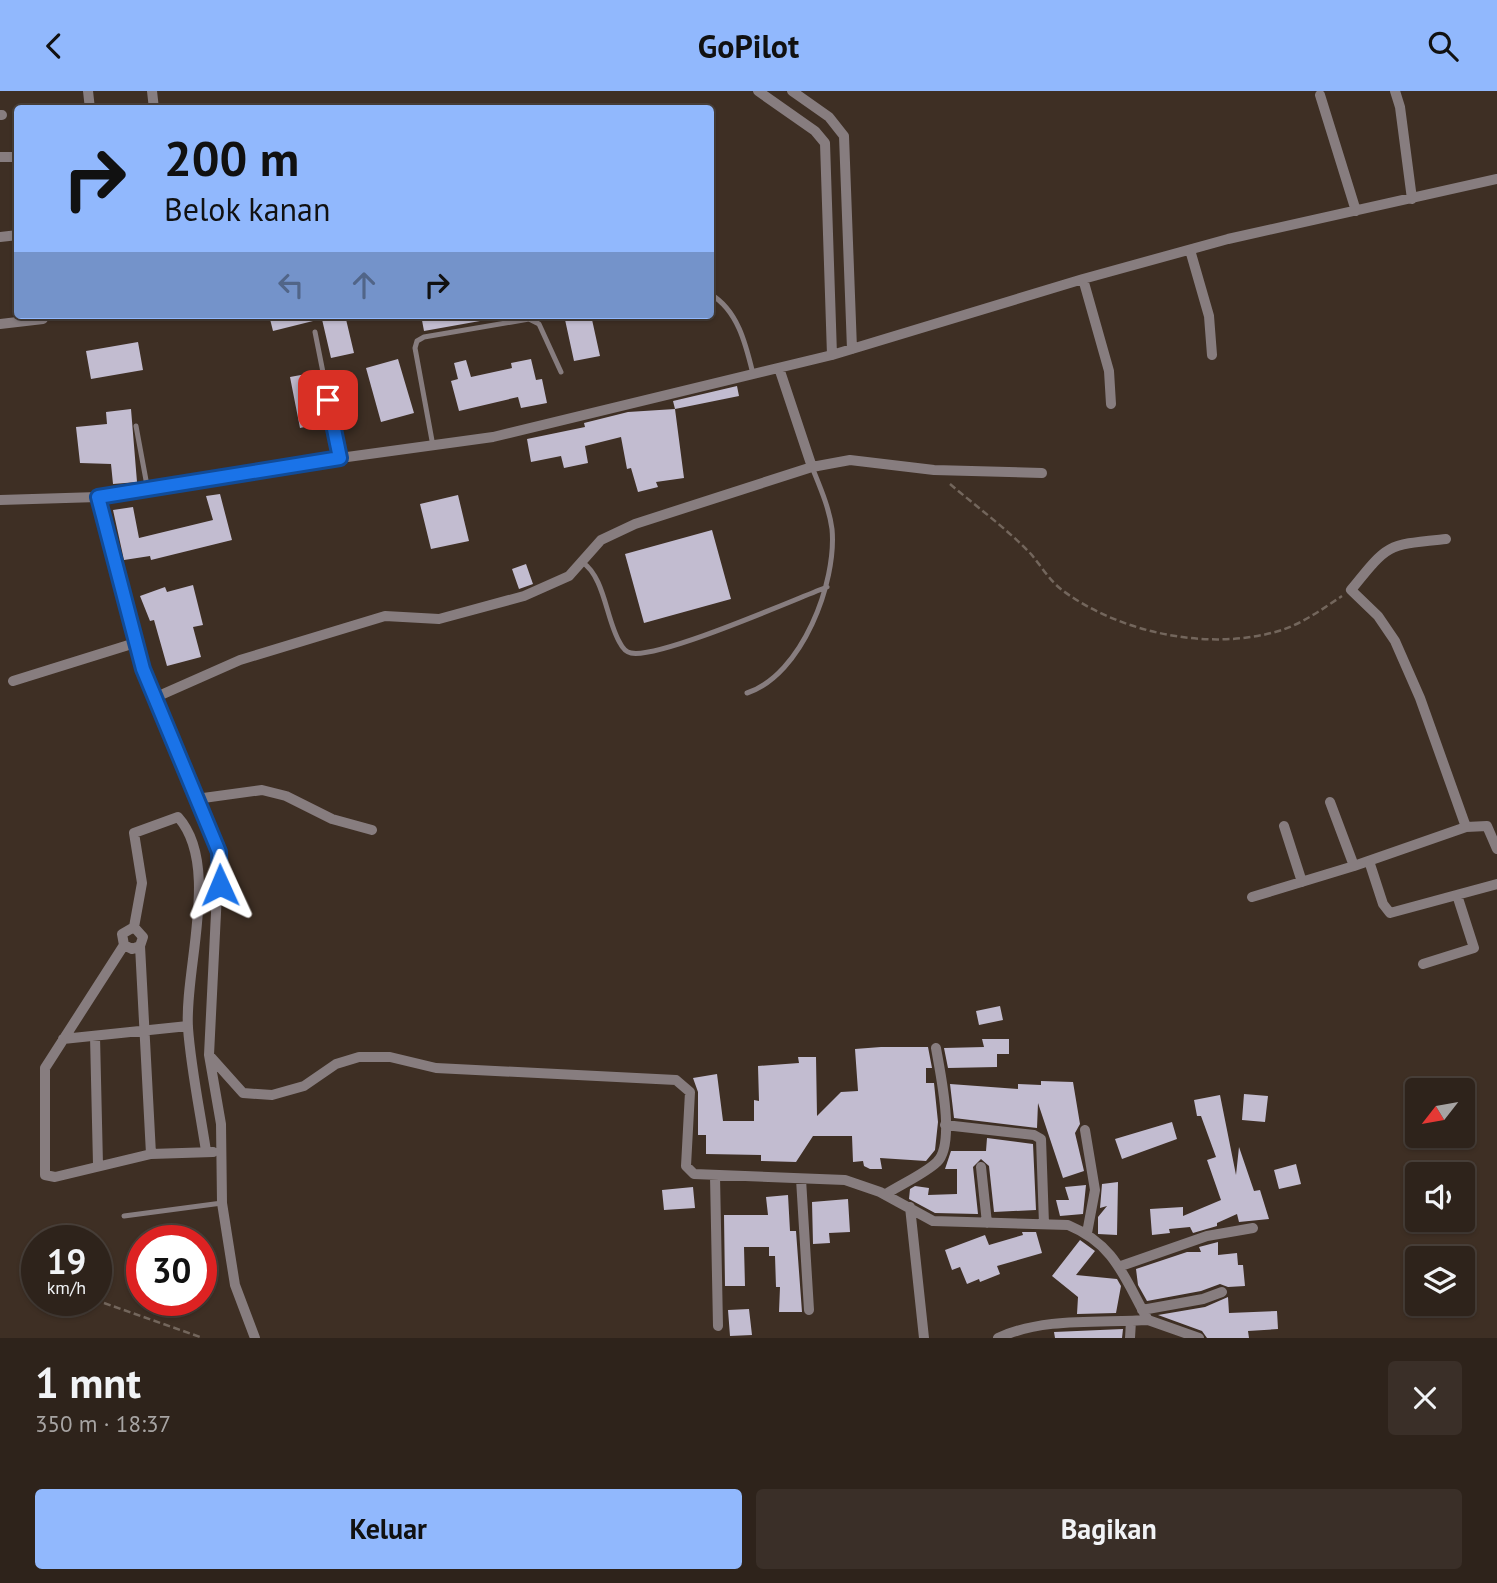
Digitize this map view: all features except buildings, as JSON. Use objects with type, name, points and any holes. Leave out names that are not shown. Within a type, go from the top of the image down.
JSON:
[{"type":"street","points":[[758,91],[821,137],[825,143],[832,355]]},
{"type":"street","points":[[792,91],[836,123],[844,136],[852,349]]},
{"type":"street","points":[[1395,91],[1400,107],[1412,199]]},
{"type":"street","points":[[1320,95],[1356,211]]},
{"type":"street","points":[[826,172],[845,171]]},
{"type":"street","points":[[0,500],[98,497],[148,491],[340,458],[493,437],[832,355],[1083,279],[1190,250],[1497,179]]},
{"type":"street","points":[[1190,250],[1209,316],[1212,355]]},
{"type":"street","points":[[1083,279],[1103,346],[1111,404]]},
{"type":"street","points":[[830,291],[849,288]]},
{"type":"street","points":[[0,324],[43,319]]},
{"type":"street","points":[[779,367],[811,467]]},
{"type":"street","points":[[154,698],[240,660],[385,616],[439,619],[524,596],[569,576],[601,540],[635,524],[811,467],[850,460],[934,470],[1042,473]]},
{"type":"street","points":[[98,497],[135,643],[154,698],[216,843],[221,863],[216,954],[210,988],[209,1055],[221,1124],[222,1203],[235,1285],[255,1338]]},
{"type":"street","points":[[1446,539],[1399,544],[1387,548],[1351,590],[1378,616],[1395,641],[1420,698],[1465,827]]},
{"type":"street","points":[[13,681],[135,643]]},
{"type":"street","points":[[196,799],[262,790],[286,796],[332,819],[372,830]]},
{"type":"street","points":[[1330,802],[1354,866]]},
{"type":"street","points":[[206,1151],[188,1026],[198,871],[190,838],[178,817],[134,833],[142,883],[134,927],[122,935],[124,945],[63,1039],[44,1074],[45,1175],[55,1177],[151,1154],[206,1151],[222,1154]]},
{"type":"street","points":[[1252,897],[1354,866],[1465,827],[1482,824],[1494,829],[1497,849]]},
{"type":"street","points":[[1284,826],[1302,882]]},
{"type":"street","points":[[1369,861],[1383,904],[1390,913],[1497,884]]},
{"type":"street","points":[[1423,964],[1474,948],[1457,895]]},
{"type":"street","points":[[134,927],[143,937],[140,946],[151,1154]]},
{"type":"street","points":[[124,945],[132,949],[140,946]]},
{"type":"street","points":[[63,1039],[188,1026]]},
{"type":"street","points":[[95,1036],[98,1165]]},
{"type":"street","points":[[886,1195],[939,1161],[946,1143],[936,1048]]},
{"type":"street","points":[[209,1055],[243,1093],[272,1095],[304,1086],[336,1063],[359,1057],[390,1057],[436,1068],[676,1080],[690,1092],[686,1166],[694,1174],[845,1180],[886,1195],[910,1207],[923,1218],[933,1221],[1068,1225],[1087,1233],[1121,1266],[1145,1315],[1199,1338]]},
{"type":"street","points":[[945,1125],[1038,1136],[1043,1144],[1044,1224]]},
{"type":"street","points":[[1085,1130],[1094,1190],[1087,1233]]},
{"type":"street","points":[[981,1167],[987,1223]]},
{"type":"street","points":[[715,1176],[718,1326]]},
{"type":"street","points":[[801,1179],[809,1310]]},
{"type":"street","points":[[910,1207],[924,1338]]},
{"type":"street","points":[[1121,1266],[1207,1235],[1253,1228]]},
{"type":"street","points":[[998,1338],[1014,1330],[1041,1325],[1131,1321],[1222,1291]]},
{"type":"street","points":[[1130,1338],[1131,1321]]},
{"type":"lane","points":[[714,297],[722,301],[734,315],[753,374]]},
{"type":"lane","points":[[433,446],[415,348],[417,341],[424,337],[529,319],[539,324],[561,372]]},
{"type":"lane","points":[[315,332],[340,458]]},
{"type":"lane","points":[[136,426],[148,491]]},
{"type":"lane","points":[[747,693],[773,678],[792,657],[811,626],[827,587],[832,532],[829,512],[811,467]]},
{"type":"lane","points":[[582,562],[594,576],[616,637],[626,652],[632,654],[663,650],[827,587]]},
{"type":"lane","points":[[124,1216],[222,1203]]},
{"type":"path","points":[[934,470],[1030,553],[1059,588],[1086,604],[1153,632],[1200,639],[1255,638],[1285,629],[1351,590]]},
{"type":"path","points":[[112,1306],[203,1338]]},
{"type":"route","points":[[220,885],[219,852],[180,764],[143,669],[98,497],[340,458],[328,400]]}]
